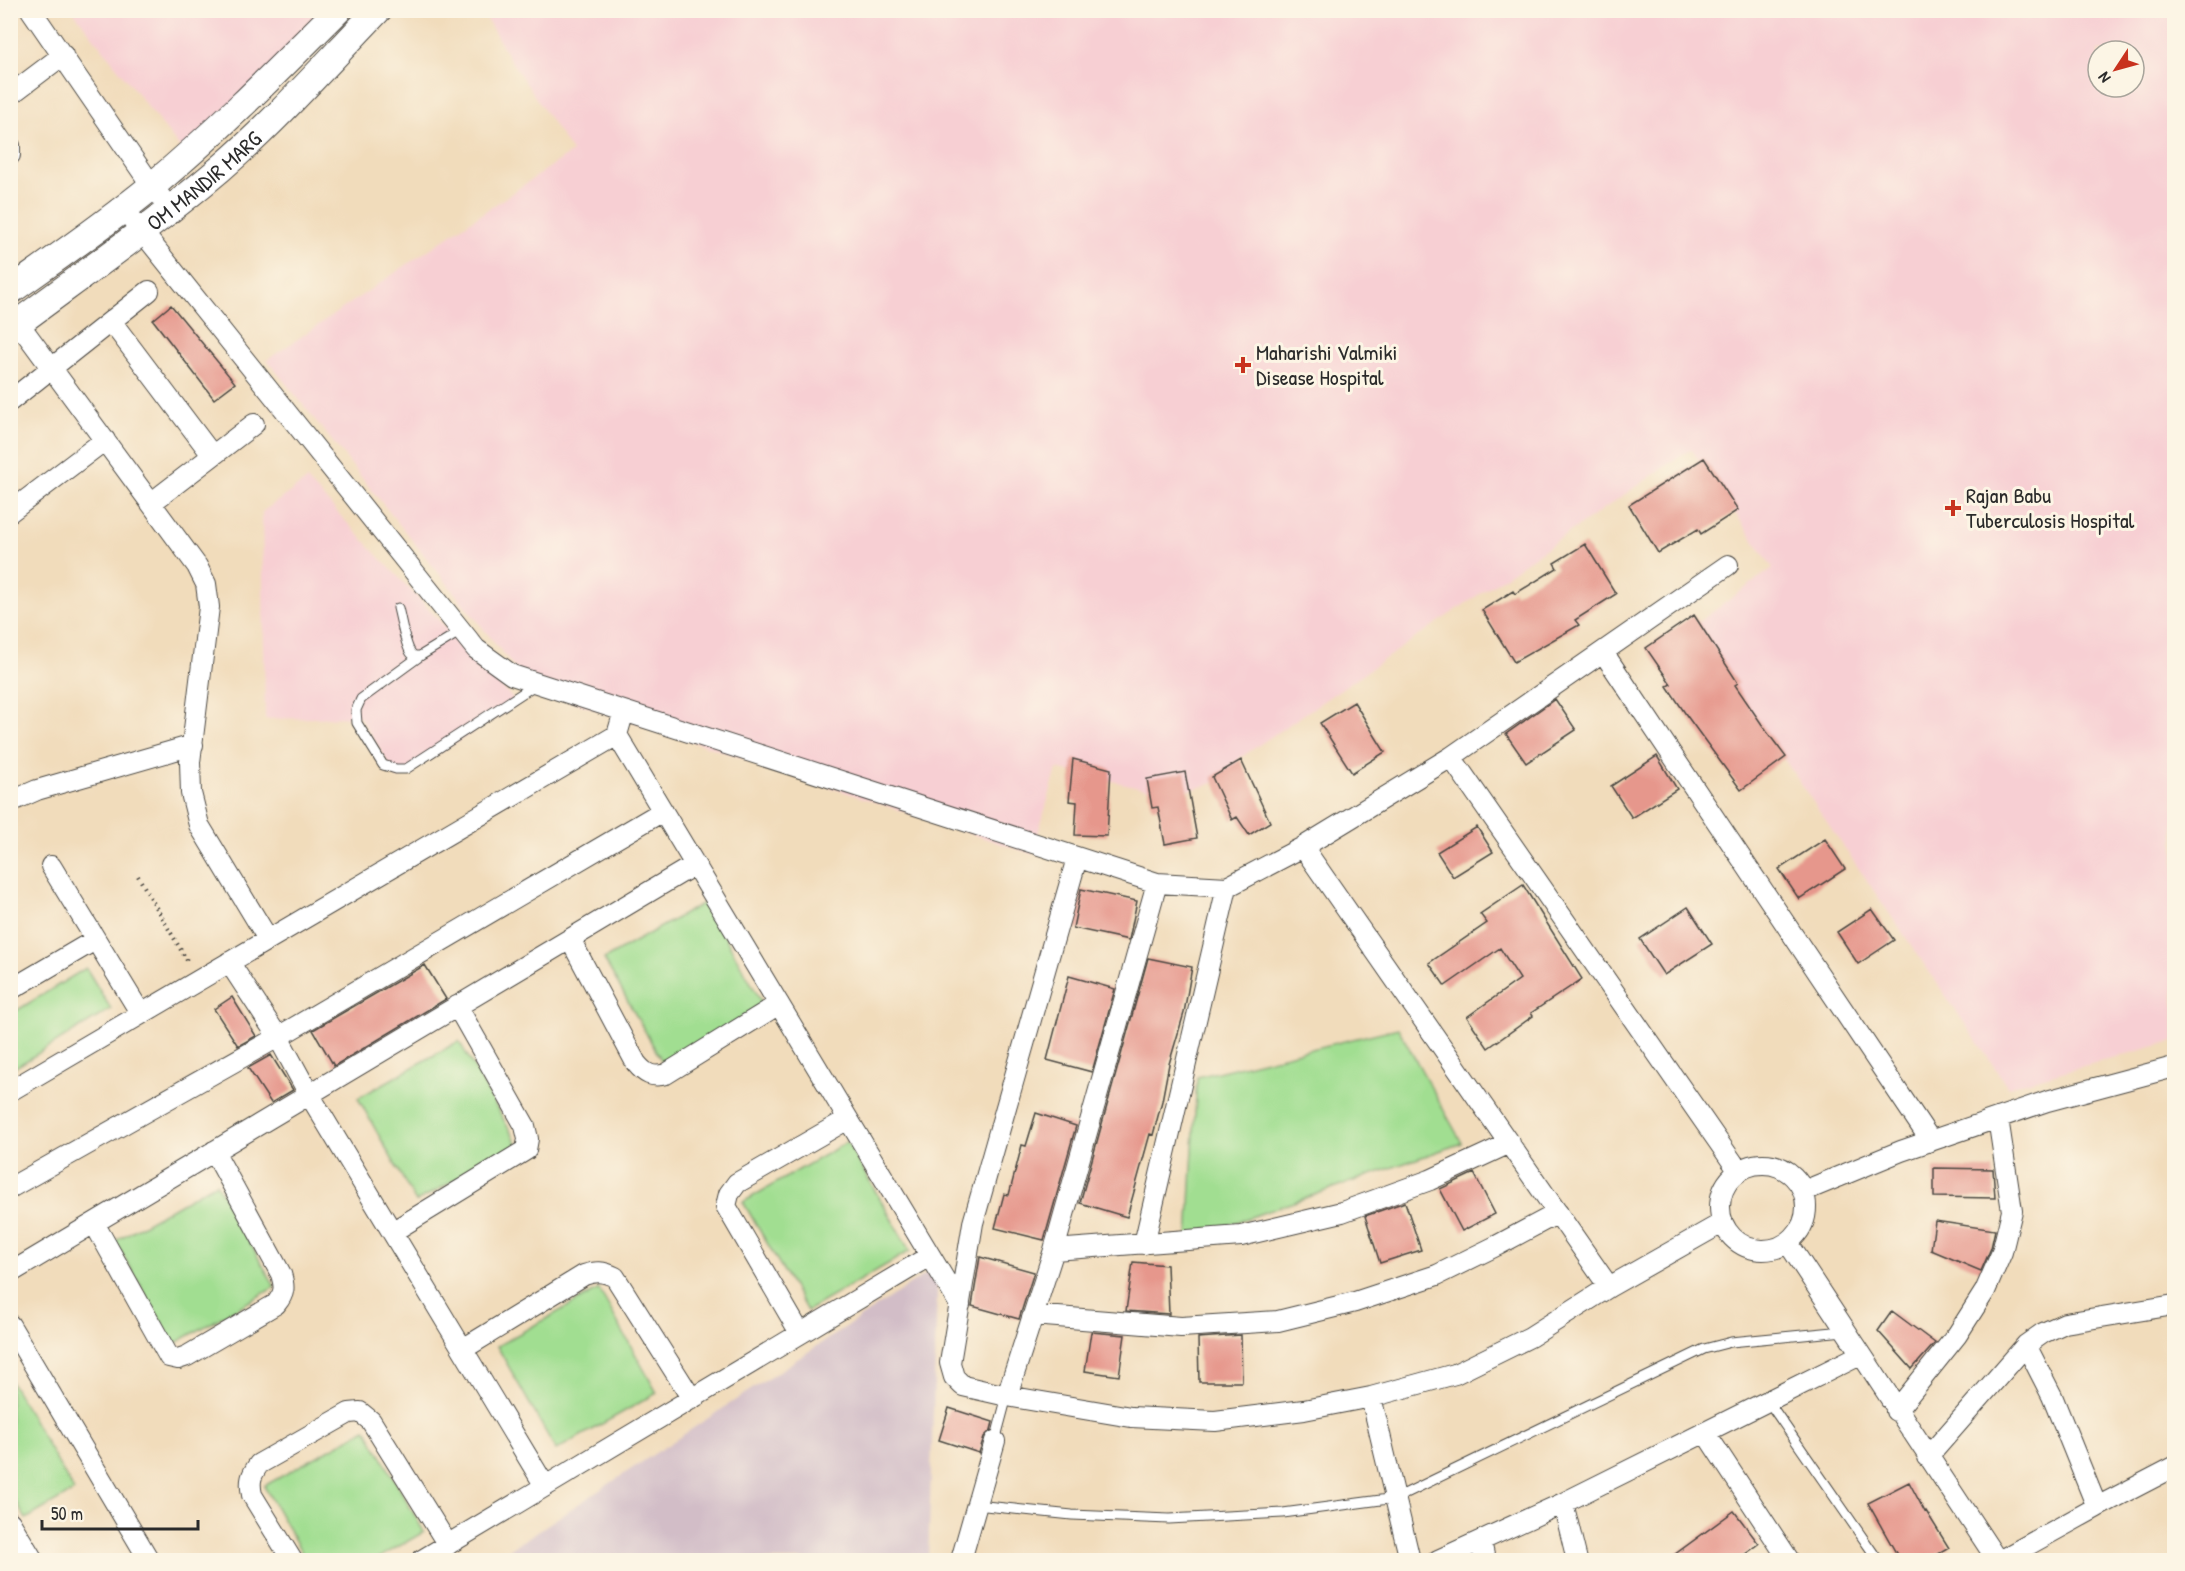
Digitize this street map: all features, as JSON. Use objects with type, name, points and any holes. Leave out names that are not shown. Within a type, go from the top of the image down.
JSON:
[{"type":"main road","name":"OM MANDIR MARG","points":[[10,291],[124,209],[152,186],[250,98],[338,10]]},
{"type":"main road","name":"OM MANDIR MARG","points":[[13,322],[171,210],[222,167],[269,123],[378,10]]},
{"type":"street","points":[[31,10],[152,186],[171,210]]},
{"type":"street","points":[[10,95],[63,56]]},
{"type":"street","points":[[10,146],[10,155]]},
{"type":"street","points":[[124,209],[461,631],[476,649],[495,664],[512,675],[1157,884],[1227,887],[1304,847],[1451,757],[1728,565]]},
{"type":"street","points":[[10,401],[149,291]]},
{"type":"street","points":[[111,321],[212,455]]},
{"type":"street","points":[[13,322],[105,440],[197,566],[206,584],[209,607],[190,762],[191,793],[199,825],[268,939]]},
{"type":"street","points":[[151,503],[254,424]]},
{"type":"street","points":[[10,512],[105,440]]},
{"type":"street","points":[[1603,652],[1931,1141]]},
{"type":"street","points":[[10,1091],[617,735],[624,711]]},
{"type":"street","points":[[617,735],[960,1305]]},
{"type":"street","points":[[10,802],[37,790],[193,745]]},
{"type":"street","points":[[1451,757],[1738,1170]]},
{"type":"street","points":[[10,1188],[278,1036],[663,811]]},
{"type":"street","points":[[1304,847],[1609,1287]]},
{"type":"street","points":[[1077,858],[973,1223],[950,1363],[954,1377],[963,1386],[1007,1396],[1131,1417],[1215,1421],[1304,1410],[1371,1397],[1455,1374],[1530,1336],[1609,1287],[1722,1223]]},
{"type":"street","points":[[10,1273],[694,865]]},
{"type":"street","points":[[51,866],[141,1014]]},
{"type":"street","points":[[1007,1396],[1054,1250],[1157,884]]},
{"type":"street","points":[[1144,1244],[1227,887]]},
{"type":"street","points":[[570,939],[636,1063],[644,1072],[656,1077],[666,1074],[779,1005]]},
{"type":"street","points":[[10,990],[95,940]]},
{"type":"street","points":[[229,962],[278,1036],[309,1094],[545,1486]]},
{"type":"street","points":[[392,1232],[526,1150],[528,1139],[525,1126],[457,1006]]},
{"type":"street","points":[[1804,1191],[1931,1141],[2048,1101],[2175,1067]]},
{"type":"street","points":[[1896,1411],[1957,1335],[1985,1291],[2002,1252],[2012,1211],[1998,1118]]},
{"type":"street","points":[[800,1334],[726,1206],[729,1194],[737,1183],[848,1119]]},
{"type":"street","points":[[1054,1250],[1241,1236],[1342,1212],[1430,1180],[1510,1143]]},
{"type":"street","points":[[94,1223],[169,1357],[177,1359],[187,1356],[276,1304],[285,1287],[281,1274],[214,1151]]},
{"type":"street","points":[[1756,1163],[1776,1165],[1793,1175],[1804,1191],[1806,1210],[1801,1229],[1788,1243],[1770,1251],[1750,1249],[1733,1239],[1722,1223],[1719,1204],[1725,1185],[1738,1170],[1756,1163]]},
{"type":"street","points":[[1033,1315],[1180,1327],[1278,1322],[1355,1302],[1437,1275],[1558,1213]]},
{"type":"street","points":[[1788,1243],[1896,1411],[1996,1560]]},
{"type":"street","points":[[422,1560],[930,1256]]},
{"type":"street","points":[[463,1349],[584,1275],[594,1271],[606,1272],[615,1277],[692,1399]]},
{"type":"street","points":[[1928,1457],[2026,1345],[2043,1333],[2065,1323],[2175,1305]]},
{"type":"street","points":[[10,1325],[149,1560]]},
{"type":"street","points":[[2026,1345],[2052,1396],[2097,1507]]},
{"type":"street","points":[[1438,1560],[1563,1503],[1860,1355]]},
{"type":"street","points":[[1371,1397],[1410,1560]]},
{"type":"street","points":[[292,1560],[252,1495],[250,1483],[252,1473],[259,1464],[349,1413],[360,1412],[371,1421],[448,1545]]},
{"type":"street","points":[[1705,1432],[1789,1560]]},
{"type":"street","points":[[961,1560],[995,1441]]},
{"type":"street","points":[[2001,1560],[2175,1467]]},
{"type":"street","points":[[1563,1503],[1577,1560]]},
{"type":"street","points":[[10,1522],[33,1560]]},
{"type":"street","points":[[1480,1541],[1485,1560]]},
{"type":"lane","points":[[398,608],[411,653],[420,656]]},
{"type":"lane","points":[[461,631],[420,656],[361,699],[356,710],[357,723],[383,765],[406,769],[537,683]]},
{"type":"lane","points":[[976,1505],[1072,1515],[1169,1519],[1283,1513],[1396,1498],[1704,1349],[1731,1342],[1844,1331]]},
{"type":"lane","points":[[995,1441],[1007,1396]]},
{"type":"lane","points":[[1768,1401],[1878,1560]]},
{"type":"path","points":[[138,876],[199,981]]},
{"type":"shaded area","points":[[73,11],[338,11],[190,161]]},
{"type":"shaded area","points":[[482,11],[2174,11],[2174,1041],[2008,1087],[1693,626],[1773,568],[1691,449],[1243,756],[1211,784],[1190,790],[1162,792],[1057,769],[1032,854],[531,688],[267,360],[572,152],[511,61]]},
{"type":"shaded area","points":[[307,480],[518,704],[398,779],[360,717],[265,719],[262,512]]},
{"type":"shaded area","points":[[938,1266],[928,1560],[494,1560]]},
{"type":"green space","points":[[705,902],[764,1006],[663,1063],[604,959]]},
{"type":"green space","points":[[86,968],[111,1009],[11,1070],[11,1014]]},
{"type":"green space","points":[[1398,1028],[1462,1143],[1188,1239],[1197,1077]]},
{"type":"green space","points":[[459,1041],[518,1145],[416,1202],[358,1098]]},
{"type":"green space","points":[[847,1142],[910,1251],[807,1311],[743,1202]]},
{"type":"green space","points":[[216,1183],[275,1287],[174,1344],[115,1241]]},
{"type":"green space","points":[[599,1289],[657,1393],[556,1450],[497,1346]]},
{"type":"green space","points":[[10,1380],[74,1491],[26,1519],[11,1493]]},
{"type":"green space","points":[[366,1429],[424,1532],[375,1560],[306,1560],[264,1486]]},
{"type":"building","points":[[171,305],[235,383],[214,399],[153,320]]},
{"type":"building","points":[[1704,458],[1738,510],[1701,534],[1698,529],[1658,553],[1629,505]]},
{"type":"building","points":[[1585,544],[1616,594],[1575,620],[1579,625],[1514,662],[1482,610],[1513,591],[1515,594],[1557,568],[1554,563]]},
{"type":"building","points":[[1694,615],[1738,683],[1735,685],[1786,757],[1741,790],[1687,716],[1667,686],[1671,684],[1646,648]]},
{"type":"building","points":[[1555,699],[1576,730],[1526,763],[1506,734]]},
{"type":"building","points":[[1354,702],[1385,752],[1352,773],[1320,723]]},
{"type":"building","points":[[1657,756],[1677,789],[1632,818],[1611,786]]},
{"type":"building","points":[[1073,759],[1111,769],[1107,836],[1075,835],[1077,802],[1069,801]]},
{"type":"building","points":[[1241,760],[1270,822],[1249,835],[1237,817],[1232,820],[1212,777]]},
{"type":"building","points":[[1185,772],[1197,838],[1165,844],[1158,807],[1152,808],[1147,779]]},
{"type":"building","points":[[1477,827],[1493,852],[1453,877],[1437,852]]},
{"type":"building","points":[[1825,839],[1845,869],[1799,899],[1779,869]]},
{"type":"building","points":[[1523,885],[1582,979],[1531,1013],[1533,1016],[1488,1048],[1467,1017],[1520,979],[1500,948],[1445,986],[1429,963],[1487,923],[1480,914]]},
{"type":"building","points":[[1081,889],[1137,901],[1129,940],[1073,928]]},
{"type":"building","points":[[1688,907],[1712,944],[1664,975],[1640,939]]},
{"type":"building","points":[[1872,909],[1894,940],[1858,964],[1837,932]]},
{"type":"building","points":[[1148,958],[1192,967],[1184,1013],[1169,1064],[1162,1101],[1153,1135],[1150,1134],[1127,1217],[1080,1203]]},
{"type":"building","points":[[425,965],[446,999],[334,1066],[313,1030]]},
{"type":"building","points":[[1069,976],[1115,989],[1092,1072],[1047,1060]]},
{"type":"building","points":[[232,997],[256,1036],[238,1046],[214,1009]]},
{"type":"building","points":[[271,1055],[293,1090],[271,1103],[248,1068]]},
{"type":"building","points":[[1036,1113],[1076,1126],[1044,1240],[995,1228],[1004,1194],[1009,1195],[1022,1145],[1026,1146]]},
{"type":"building","points":[[1934,1168],[1993,1169],[1995,1198],[1934,1197]]},
{"type":"building","points":[[1474,1173],[1495,1214],[1462,1231],[1440,1189]]},
{"type":"building","points":[[1405,1202],[1421,1250],[1380,1263],[1365,1216]]},
{"type":"building","points":[[1935,1221],[1995,1230],[1991,1248],[1981,1271],[1931,1250]]},
{"type":"building","points":[[980,1257],[1034,1272],[1019,1319],[972,1306]]},
{"type":"building","points":[[1133,1262],[1167,1265],[1169,1314],[1126,1311]]},
{"type":"building","points":[[1892,1311],[1935,1343],[1912,1369],[1878,1331]]},
{"type":"building","points":[[1091,1332],[1125,1335],[1119,1376],[1085,1371]]},
{"type":"building","points":[[1241,1335],[1242,1382],[1199,1382],[1198,1338]]},
{"type":"building","points":[[949,1408],[993,1422],[991,1430],[984,1437],[979,1453],[939,1440]]},
{"type":"building","points":[[1909,1482],[1925,1512],[1949,1548],[1928,1560],[1900,1560],[1868,1503]]},
{"type":"building","points":[[1734,1511],[1759,1544],[1737,1560],[1667,1560]]},
{"type":"place","name":"Maharishi Valmiki Disease Hospital","points":[[1243,365]]},
{"type":"place","name":"Rajan Babu Tuberculosis Hospital","points":[[1953,508]]}]
